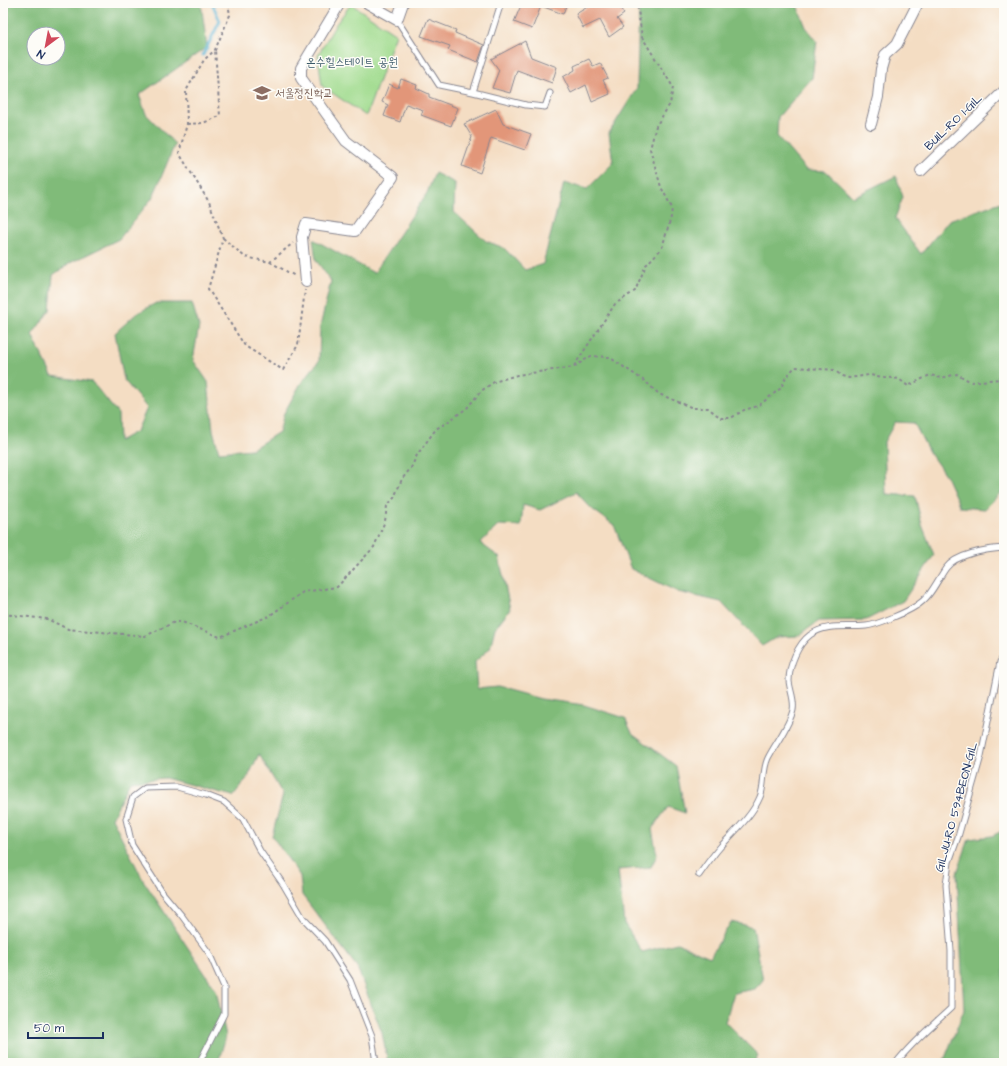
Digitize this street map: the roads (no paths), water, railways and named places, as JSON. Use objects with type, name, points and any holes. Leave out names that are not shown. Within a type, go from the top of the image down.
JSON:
[{"type":"street","points":[[306,282],[302,237],[306,224],[354,231],[393,177],[346,141],[300,78],[301,68],[340,3]]},
{"type":"street","points":[[367,3],[398,20],[403,3]]},
{"type":"street","points":[[871,124],[878,97],[881,69],[885,55],[897,44],[918,3]]},
{"type":"street","name":"BUIL-RO 1-GIL","points":[[921,171],[1004,91]]},
{"type":"lane","points":[[473,92],[501,3]]},
{"type":"lane","points":[[398,20],[439,85],[526,105],[545,107],[550,92]]},
{"type":"lane","points":[[699,875],[720,848],[751,813],[761,795],[767,760],[793,711],[794,701],[789,681],[791,668],[796,653],[803,642],[810,635],[822,629],[833,626],[867,626],[916,607],[932,592],[946,567],[956,559],[971,554],[1004,548]]},
{"type":"lane","name":"GILJU-RO 594BEON-GIL","points":[[896,1063],[906,1049],[925,1030],[951,1008],[951,951],[946,885],[949,862],[958,837],[981,756],[1000,662],[1004,656]]},
{"type":"lane","points":[[199,1063],[224,1014],[224,987],[210,953],[162,892],[132,845],[126,820],[133,797],[145,788],[177,787],[206,795],[224,802],[243,819],[260,851],[283,884],[302,918],[325,941],[350,980],[372,1036],[376,1063]]},
{"type":"waterway","points":[[203,55],[220,21],[212,3]]},
{"type":"place","name":"서울정진학교","points":[[262,93]]},
{"type":"park label","name":"온수힐스테이트 공원","points":[[352,62]]}]
